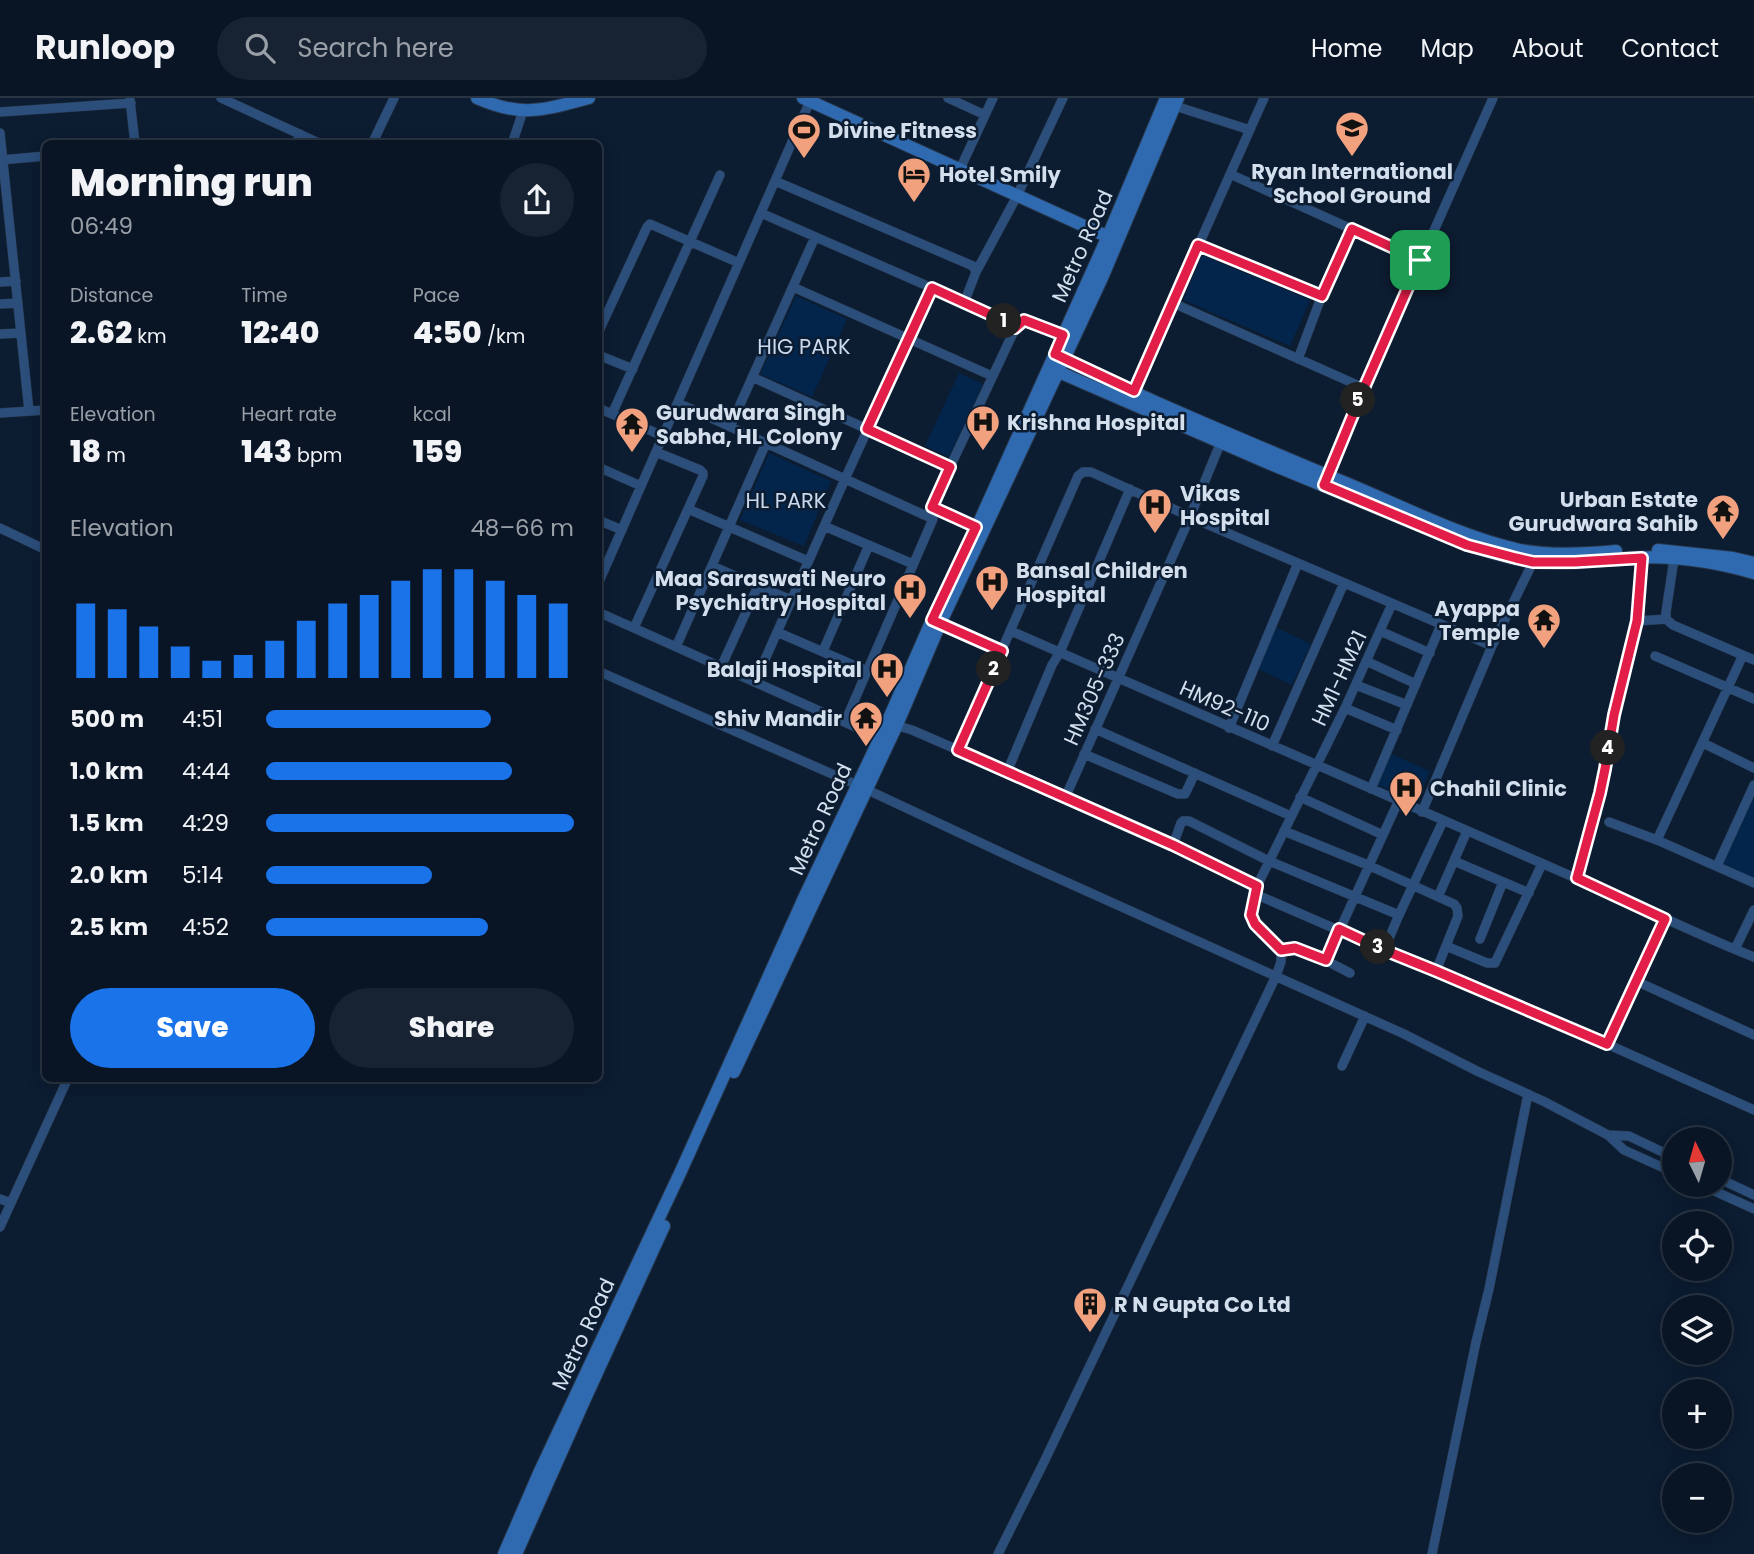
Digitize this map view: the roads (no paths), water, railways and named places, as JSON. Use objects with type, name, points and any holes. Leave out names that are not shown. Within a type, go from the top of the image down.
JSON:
[{"type":"street","points":[[39,98],[40,109]]},
{"type":"street","points":[[221,98],[313,140]]},
{"type":"street","points":[[374,140],[394,98]]},
{"type":"street","points":[[477,98],[509,110],[523,111],[542,110],[589,98]]},
{"type":"street","points":[[948,98],[985,115]]},
{"type":"street","points":[[960,169],[993,98]]},
{"type":"street","points":[[964,303],[976,272],[1017,196],[1063,98]]},
{"type":"street","points":[[1132,397],[1264,98]]},
{"type":"street","points":[[1325,480],[1493,98]]},
{"type":"street","points":[[602,575],[775,181],[806,100],[1113,239]]},
{"type":"street","points":[[0,112],[85,102],[130,101],[135,140]]},
{"type":"street","points":[[1171,101],[1250,130]]},
{"type":"street","name":"Metro Road","points":[[936,622],[1113,239],[1171,101]]},
{"type":"street","points":[[513,140],[523,111]]},
{"type":"street","points":[[0,133],[4,205],[13,252],[29,411]]},
{"type":"street","points":[[298,140],[300,134]]},
{"type":"street","points":[[1,160],[42,156]]},
{"type":"street","points":[[1230,174],[1420,260]]},
{"type":"street","points":[[612,414],[720,175]]},
{"type":"street","points":[[775,181],[973,266],[976,272]]},
{"type":"street","points":[[761,213],[932,288],[1015,328]]},
{"type":"street","points":[[602,323],[650,224],[739,263]]},
{"type":"street","points":[[1298,359],[1352,229]]},
{"type":"street","points":[[730,427],[815,237]]},
{"type":"street","name":"Metro Road","points":[[1059,356],[1063,335],[1113,239]]},
{"type":"street","points":[[1198,245],[1322,296]]},
{"type":"street","points":[[0,253],[13,252]]},
{"type":"street","points":[[0,282],[16,281]]},
{"type":"street","points":[[793,287],[992,376]]},
{"type":"street","points":[[755,682],[932,288]]},
{"type":"street","points":[[0,304],[18,303]]},
{"type":"street","points":[[1173,303],[1364,388]]},
{"type":"street","points":[[845,722],[933,519],[930,512],[1015,328],[1024,320],[1063,335]]},
{"type":"street","points":[[0,334],[21,333]]},
{"type":"street","points":[[1059,356],[1132,397]]},
{"type":"street","points":[[602,357],[633,369]]},
{"type":"street","points":[[1053,369],[1132,397],[1467,545],[1533,562],[1595,562],[1675,555],[1754,573]]},
{"type":"street","name":"Metro Road","points":[[516,1554],[583,1401],[892,725],[976,527],[1053,369]]},
{"type":"street","points":[[752,377],[950,467]]},
{"type":"street","points":[[678,403],[845,479],[976,527]]},
{"type":"street","points":[[0,413],[42,410]]},
{"type":"street","points":[[602,410],[663,436]]},
{"type":"street","name":"HM305-333","points":[[1065,798],[1223,437]]},
{"type":"street","points":[[676,647],[766,443]]},
{"type":"street","points":[[634,628],[703,476],[703,472],[656,452]]},
{"type":"street","points":[[602,469],[641,486]]},
{"type":"street","points":[[958,750],[1081,473],[1086,471],[1492,646]]},
{"type":"street","points":[[1325,480],[1471,536],[1521,550],[1557,554],[1632,550],[1733,558],[1754,563]]},
{"type":"street","points":[[1007,772],[1130,489]]},
{"type":"street","points":[[688,509],[808,561]]},
{"type":"street","points":[[602,522],[622,530]]},
{"type":"street","points":[[824,526],[913,564]]},
{"type":"street","points":[[0,528],[42,548]]},
{"type":"street","points":[[823,651],[869,545]]},
{"type":"street","points":[[1675,555],[1667,619],[1673,625],[1754,660]]},
{"type":"street","points":[[1577,878],[1602,781],[1614,715],[1637,621],[1642,558]]},
{"type":"street","points":[[1422,812],[1492,646],[1533,562]]},
{"type":"street","points":[[1229,728],[1298,563]]},
{"type":"street","points":[[712,566],[791,600]]},
{"type":"street","points":[[1272,746],[1344,583]]},
{"type":"street","points":[[721,667],[758,586]]},
{"type":"street","name":"HM1-HM21","points":[[1256,890],[1356,685],[1392,604]]},
{"type":"street","points":[[602,614],[880,738]]},
{"type":"street","points":[[1637,621],[1667,619]]},
{"type":"street","points":[[936,622],[1002,651]]},
{"type":"street","points":[[1371,789],[1441,625]]},
{"type":"street","name":"HM92-110","points":[[1011,631],[1754,957]]},
{"type":"street","points":[[1380,631],[1430,653]]},
{"type":"street","points":[[777,632],[867,671]]},
{"type":"street","points":[[1657,840],[1743,655]]},
{"type":"street","points":[[1656,656],[1754,699]]},
{"type":"street","points":[[1366,661],[1416,684]]},
{"type":"street","points":[[602,673],[1365,1016],[1528,1094],[1608,1135],[1624,1150],[1662,1167]]},
{"type":"street","points":[[1356,685],[1407,705]]},
{"type":"street","points":[[1345,708],[1397,730]]},
{"type":"street","points":[[892,725],[912,730],[1173,845],[1256,890],[1384,950],[1607,1044],[1754,1110]]},
{"type":"street","name":"Metro Road","points":[[504,1554],[804,898],[862,788],[880,738],[892,725]]},
{"type":"street","points":[[1096,729],[1291,816]]},
{"type":"street","points":[[1703,743],[1754,768]]},
{"type":"street","points":[[1084,754],[1178,794],[1185,794],[1195,773]]},
{"type":"street","points":[[1717,866],[1754,785]]},
{"type":"street","points":[[1300,797],[1383,835]]},
{"type":"street","points":[[1326,960],[1398,802]]},
{"type":"street","points":[[1173,845],[1181,823],[1186,820],[1269,861],[1399,915]]},
{"type":"street","points":[[1384,950],[1443,821]]},
{"type":"street","points":[[1609,822],[1754,883]]},
{"type":"street","points":[[1283,831],[1454,904],[1458,911],[1436,971]]},
{"type":"street","points":[[1438,897],[1467,831]]},
{"type":"street","points":[[1454,861],[1529,893]]},
{"type":"street","points":[[1446,946],[1487,963],[1494,963],[1542,864]]},
{"type":"street","points":[[1480,939],[1503,882]]},
{"type":"street","points":[[998,1554],[1276,976],[1281,950],[1255,924],[1251,915],[1256,890]]},
{"type":"street","points":[[1735,949],[1754,910]]},
{"type":"street","points":[[1607,1044],[1665,919]]},
{"type":"street","points":[[1281,950],[1295,948],[1350,973]]},
{"type":"street","points":[[1636,981],[1754,1035]]},
{"type":"street","points":[[1342,1066],[1365,1016]]},
{"type":"street","points":[[0,1227],[66,1082]]},
{"type":"street","points":[[1432,1554],[1501,1234],[1528,1094]]},
{"type":"street","points":[[1608,1135],[1629,1136],[1662,1151]]},
{"type":"street","points":[[1732,1185],[1754,1195]]},
{"type":"street","points":[[1728,1197],[1754,1209]]},
{"type":"street","points":[[0,1199],[11,1203]]},
{"type":"place","name":"Ryan International School Ground","points":[[1352,158]]},
{"type":"place","name":"Divine Fitness","points":[[804,160]]},
{"type":"place","name":"Hotel Smily","points":[[914,204]]},
{"type":"place","name":"Krishna Hospital","points":[[983,452]]},
{"type":"place","name":"Gurudwara Singh Sabha, HL Colony","points":[[632,454]]},
{"type":"place","name":"Vikas Hospital","points":[[1155,535]]},
{"type":"place","name":"Urban Estate Gurudwara Sahib","points":[[1723,541]]},
{"type":"place","name":"Bansal Children Hospital","points":[[992,612]]},
{"type":"place","name":"Maa Saraswati Neuro Psychiatry Hospital","points":[[910,620]]},
{"type":"place","name":"Ayappa Temple","points":[[1544,650]]},
{"type":"place","name":"Balaji Hospital","points":[[887,699]]},
{"type":"place","name":"Shiv Mandir","points":[[866,748]]},
{"type":"place","name":"Chahil Clinic","points":[[1406,818]]},
{"type":"place","name":"R N Gupta Co Ltd","points":[[1090,1334]]},
{"type":"park label","name":"HIG PARK","points":[[804,346]]},
{"type":"park label","name":"HL PARK","points":[[786,500]]}]
